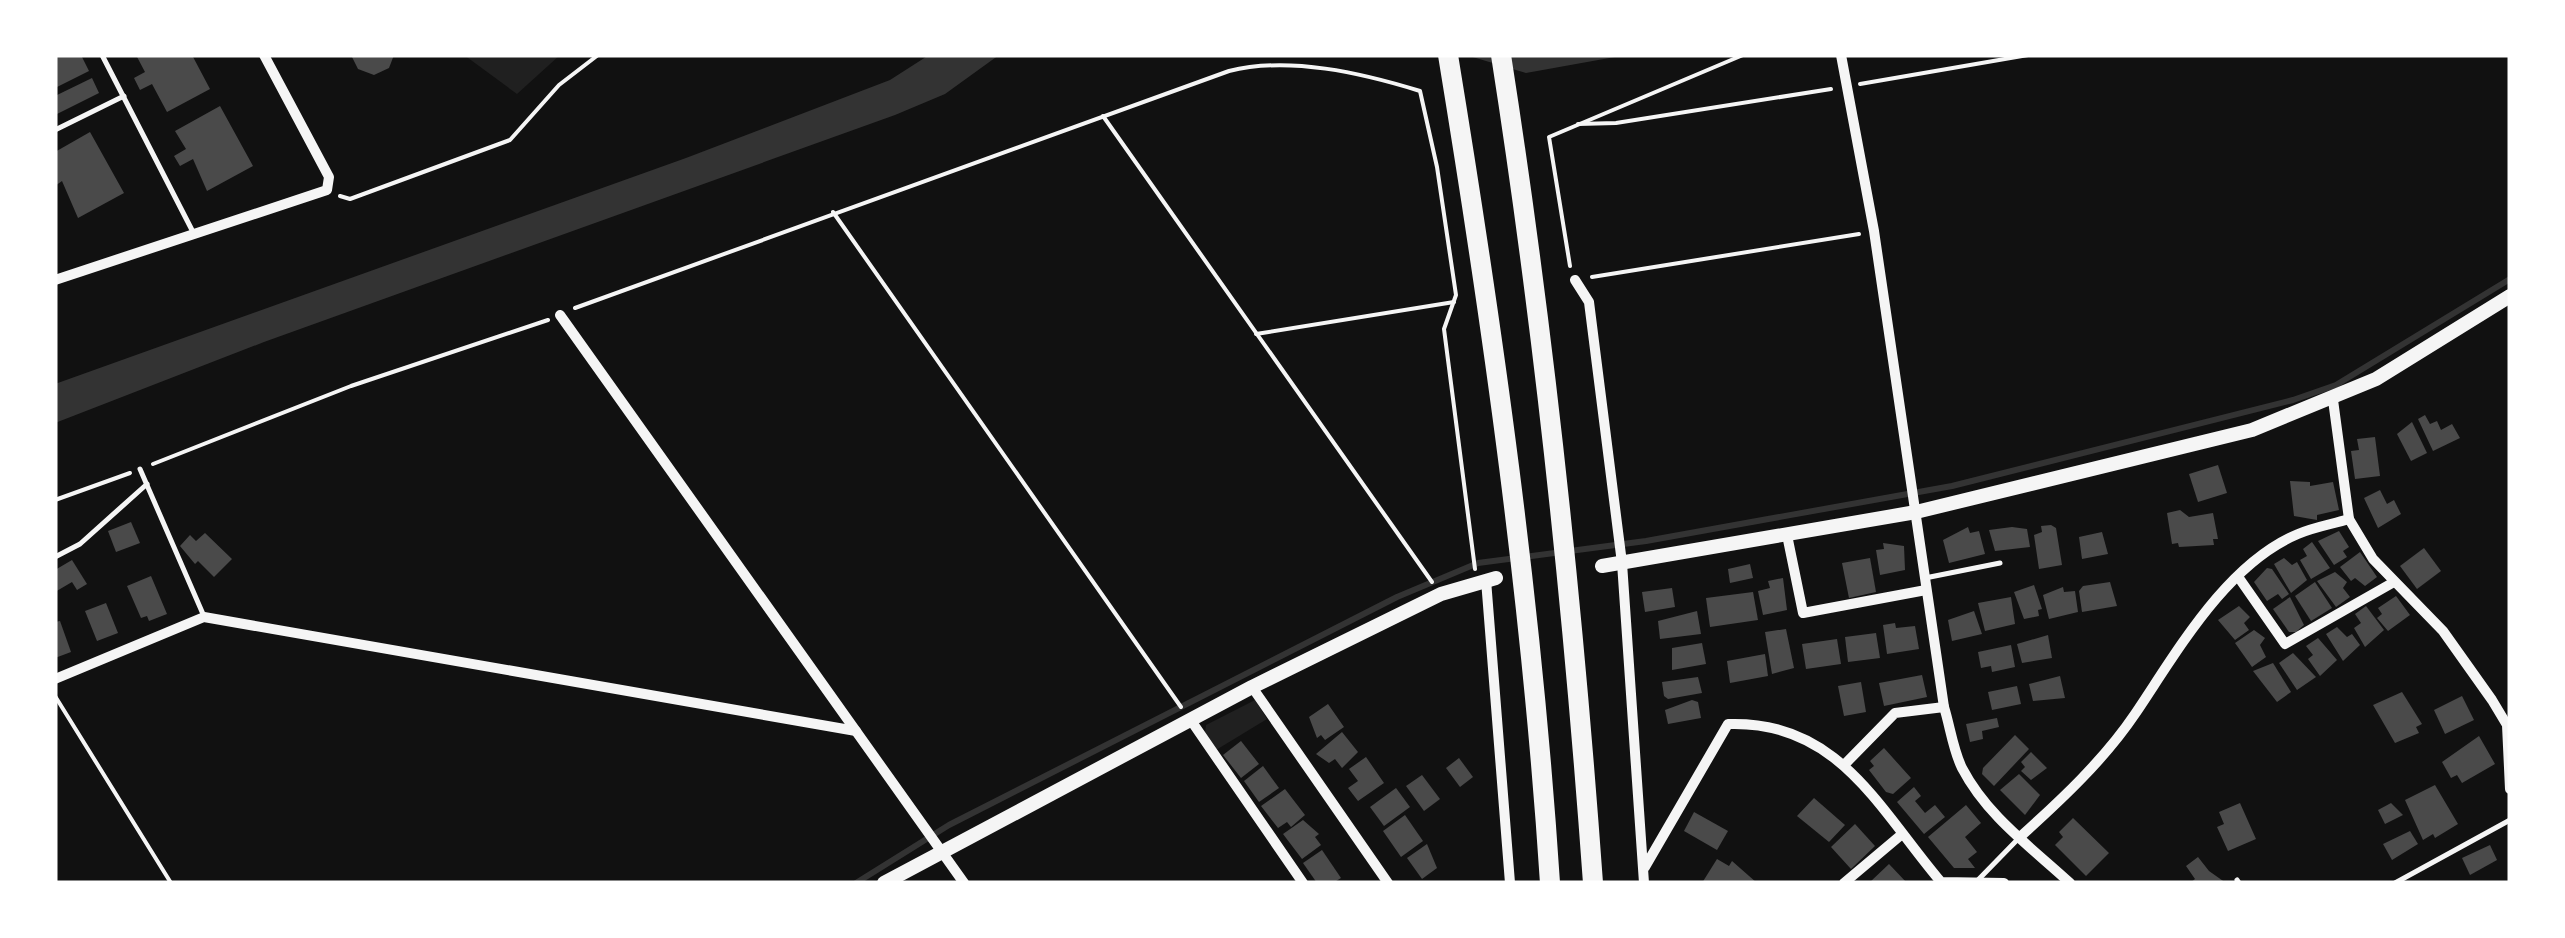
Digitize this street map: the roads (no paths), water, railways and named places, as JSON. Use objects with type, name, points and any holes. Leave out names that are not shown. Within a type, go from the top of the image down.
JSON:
[{"type":"highway","points":[[1448,55],[1490,312],[1517,537],[1550,883]]},
{"type":"highway","points":[[1502,55],[1540,302],[1575,631],[1593,883]]},
{"type":"street","points":[[55,280],[327,190],[329,177],[264,55]]},
{"type":"street","points":[[1841,55],[1874,231],[1944,707],[1961,766],[1986,804],[2070,883]]},
{"type":"street","points":[[1575,280],[1589,302],[1622,563],[1644,883]]},
{"type":"street","points":[[1602,566],[1916,509],[2252,430],[2333,400],[2510,296]]},
{"type":"street","points":[[560,316],[964,883]]},
{"type":"street","points":[[2333,400],[2350,519],[2394,582],[2443,631],[2507,725],[2505,754],[2510,789]]},
{"type":"street","points":[[2020,837],[2063,799],[2134,716],[2197,622],[2271,548],[2299,533],[2350,519]]},
{"type":"street","points":[[1787,535],[1802,614],[1926,584]]},
{"type":"street","points":[[2240,578],[2284,644],[2394,582]]},
{"type":"street","points":[[884,883],[904,877],[940,849],[1252,686],[1441,594],[1486,580],[1510,883]]},
{"type":"street","points":[[55,679],[204,617],[856,731]]},
{"type":"street","points":[[1252,686],[1388,883]]},
{"type":"street","points":[[1846,763],[1894,714],[1944,707]]},
{"type":"street","points":[[1190,719],[1303,883]]},
{"type":"street","points":[[1644,868],[1728,724],[1754,723],[1779,730],[1846,763],[1941,882],[2004,883]]},
{"type":"street","points":[[1844,883],[1901,835]]},
{"type":"lane","points":[[102,55],[193,232]]},
{"type":"lane","points":[[55,130],[124,96]]},
{"type":"lane","points":[[140,469],[204,617]]},
{"type":"lane","points":[[55,557],[80,544],[147,484]]},
{"type":"lane","points":[[1926,584],[2000,563]]},
{"type":"lane","points":[[2395,883],[2510,820]]},
{"type":"lane","points":[[1978,880],[2020,837]]},
{"type":"waterway","points":[[856,883],[949,825],[1397,597],[1478,563],[1646,541],[1952,486],[2293,400],[2336,385],[2510,279]]}]
